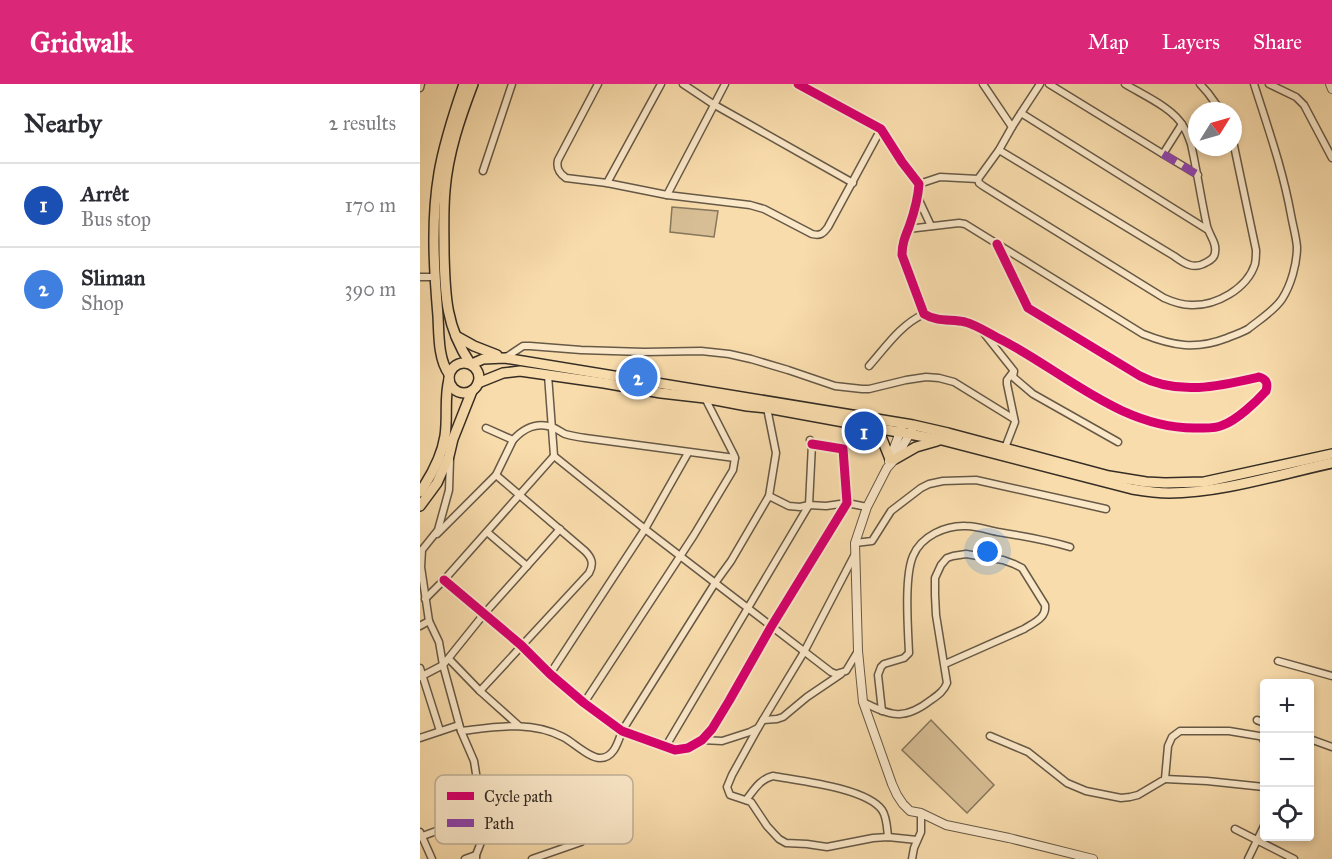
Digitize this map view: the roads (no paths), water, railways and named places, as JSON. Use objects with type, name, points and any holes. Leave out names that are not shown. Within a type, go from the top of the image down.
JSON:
[{"type":"highway","points":[[464,84],[439,172],[435,207],[435,277],[441,347],[451,386],[459,392],[463,393],[511,371],[548,375],[705,398],[875,427],[906,429],[1132,489],[1168,493],[1204,491],[1332,463]]},
{"type":"highway","points":[[420,506],[436,483],[449,456],[479,373],[471,364],[455,336],[446,305],[444,217],[445,189],[452,148],[473,84]]},
{"type":"highway","points":[[455,336],[505,358],[1005,448],[1109,476],[1137,481],[1204,482],[1332,454]]},
{"type":"highway","points":[[420,492],[440,454],[445,428],[446,392],[451,369],[457,364],[466,362],[471,364],[483,359],[505,358]]},
{"type":"highway","points":[[875,427],[891,462],[916,447],[942,440]]},
{"type":"street","points":[[483,171],[512,84]]},
{"type":"street","points":[[598,84],[558,160],[557,165],[561,174],[566,178],[607,183],[667,195],[750,205],[764,209],[812,234],[820,235],[828,227],[881,129]]},
{"type":"street","points":[[607,183],[661,84]]},
{"type":"street","points":[[683,84],[713,104],[853,183]]},
{"type":"street","points":[[667,195],[725,84]]},
{"type":"street","points":[[798,84],[881,129],[919,184],[918,198],[904,237],[902,255],[924,314],[933,318],[966,322],[981,329],[1015,347],[1095,397],[1133,416],[1158,424],[1184,428],[1221,426],[1236,417],[1263,394],[1267,387],[1265,380],[1259,377],[1215,387],[1174,387],[1155,383],[1140,376],[1028,308],[997,244]]},
{"type":"street","points":[[983,84],[1012,127]]},
{"type":"street","points":[[978,179],[1040,84]]},
{"type":"street","points":[[1049,84],[1198,175]]},
{"type":"street","points":[[999,150],[1184,263],[1192,266],[1204,264],[1214,256],[1215,246],[1208,230],[1191,144],[1182,124],[1166,109],[1125,84]]},
{"type":"street","points":[[1200,84],[1214,102]]},
{"type":"street","points":[[908,230],[965,224],[1143,334],[1163,342],[1193,346],[1218,342],[1243,332],[1281,301],[1294,270],[1297,246],[1286,184],[1254,84]]},
{"type":"street","points":[[1269,84],[1296,97],[1304,105],[1332,158]]},
{"type":"street","points":[[1330,84],[1332,89]]},
{"type":"street","points":[[1021,113],[1208,230]]},
{"type":"street","points":[[1163,154],[1182,124]]},
{"type":"street","points":[[978,179],[983,186],[1164,298],[1192,305],[1211,303],[1227,296],[1250,275],[1255,262],[1256,250],[1236,156]]},
{"type":"street","points":[[919,184],[940,177],[978,179]]},
{"type":"street","points":[[918,198],[931,226]]},
{"type":"street","points":[[420,277],[435,277]]},
{"type":"street","points":[[868,366],[902,328],[924,314]]},
{"type":"street","points":[[981,329],[1014,371],[1013,377],[1033,393],[1118,442]]},
{"type":"street","points":[[505,358],[523,346],[644,352],[701,351],[751,359],[835,386],[852,388],[869,388],[926,377],[939,378],[954,382],[1014,419]]},
{"type":"street","points":[[1005,448],[1014,426],[1007,380],[1014,371]]},
{"type":"street","points":[[548,375],[554,456],[831,672],[837,674],[846,670]]},
{"type":"street","points":[[584,703],[681,556],[732,470],[735,458],[705,398]]},
{"type":"street","points":[[420,738],[440,731],[460,728],[518,725],[562,736],[585,752],[599,758],[608,755],[617,747],[622,731],[731,561],[769,496],[776,453],[767,408]]},
{"type":"street","points":[[422,550],[496,475],[513,440],[527,428],[551,427],[585,438],[735,458]]},
{"type":"street","points":[[486,428],[513,440]]},
{"type":"street","points":[[906,429],[867,507],[855,543],[858,651],[863,702],[897,795],[910,810],[946,825],[1093,859]]},
{"type":"street","points":[[444,580],[521,645],[584,703],[622,731],[675,750],[688,748],[702,740],[712,729],[847,503],[843,449],[811,442],[809,506],[666,746]]},
{"type":"street","points":[[442,446],[449,456],[449,490],[438,530],[422,550],[420,568],[429,621],[439,642],[442,665],[460,728],[474,761],[476,775]]},
{"type":"street","points":[[550,674],[645,529],[688,453]]},
{"type":"street","points":[[425,599],[554,456]]},
{"type":"street","points":[[480,691],[588,573],[592,565],[590,556],[496,475]]},
{"type":"street","points":[[855,543],[872,541],[891,511],[921,488],[942,481],[976,480],[1106,508]]},
{"type":"street","points":[[769,496],[789,506],[826,506],[847,503],[867,507]]},
{"type":"street","points":[[882,711],[879,675],[881,668],[884,664],[904,658],[909,653],[909,571],[913,555],[924,540],[938,532],[966,526],[1051,541],[1070,547]]},
{"type":"street","points":[[440,731],[421,673],[442,665],[449,659],[484,614],[560,529]]},
{"type":"street","points":[[487,532],[527,566]]},
{"type":"street","points":[[855,553],[804,652],[758,728],[727,787],[730,795],[754,805],[767,826],[786,843],[836,846],[873,838],[917,840]]},
{"type":"street","points":[[863,702],[888,714],[906,714],[918,709],[945,688],[947,683],[936,615],[935,578],[947,558],[966,555],[1003,560],[1022,568],[1045,605],[1045,614],[1024,629],[945,664]]},
{"type":"street","points":[[420,626],[429,621]]},
{"type":"street","points":[[763,720],[777,719],[789,713],[807,697],[846,670],[858,651]]},
{"type":"street","points":[[449,659],[518,725]]},
{"type":"street","points":[[1278,661],[1332,676]]},
{"type":"street","points":[[702,740],[722,741],[758,728]]},
{"type":"street","points":[[1165,779],[1168,746],[1172,737],[1180,731],[1229,731],[1260,736]]},
{"type":"street","points":[[990,736],[1028,752],[1067,783],[1086,791],[1121,798],[1138,795],[1165,779],[1260,788]]},
{"type":"street","points":[[1314,740],[1332,747]]},
{"type":"street","points":[[746,800],[760,783],[773,776],[847,790],[880,807],[886,819],[888,837]]},
{"type":"street","points":[[912,859],[921,832],[921,813]]},
{"type":"street","points":[[1235,829],[1294,859]]},
{"type":"street","points":[[421,835],[432,859]]},
{"type":"street","points":[[1248,859],[1260,835]]},
{"type":"street","points":[[532,859],[575,844]]},
{"type":"street","points":[[465,859],[476,857]]},
{"type":"place","name":"Sliman","points":[[638,377]]},
{"type":"place","name":"Arrêt","points":[[864,431]]}]
